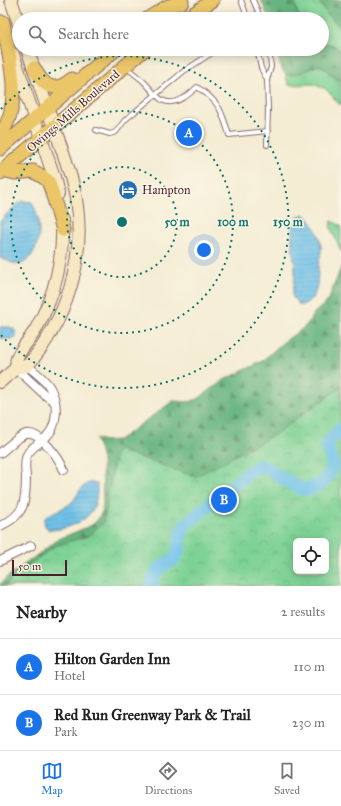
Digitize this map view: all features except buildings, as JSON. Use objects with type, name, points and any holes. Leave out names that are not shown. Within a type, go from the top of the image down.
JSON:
[{"type":"main road","points":[[11,0],[15,12]]},
{"type":"main road","points":[[196,12],[213,0]]},
{"type":"main road","points":[[158,12],[166,7],[183,1]]},
{"type":"main road","points":[[167,12],[183,1]]},
{"type":"main road","points":[[1,18],[12,51]]},
{"type":"main road","points":[[0,136],[8,120],[14,96],[12,74],[1,18]]},
{"type":"main road","points":[[14,56],[57,191],[63,230],[60,264],[51,296],[34,333],[18,356],[22,367]]},
{"type":"main road","points":[[0,382],[22,367],[47,339],[61,313],[70,288],[77,255],[78,228],[76,198],[69,172],[30,56]]},
{"type":"main road","points":[[34,68],[45,84],[59,87],[65,85],[99,56]]},
{"type":"main road","name":"Owings Mills Boulevard","points":[[0,149],[108,56]]},
{"type":"main road","name":"Owings Mills Boulevard","points":[[2,172],[136,56]]},
{"type":"main road","points":[[2,172],[33,172],[43,177],[48,182],[51,189],[63,230]]},
{"type":"street","points":[[22,367],[44,395],[55,402]]},
{"type":"street","points":[[0,526],[14,518],[23,506],[26,492],[25,464],[27,455],[31,449],[51,432],[54,427],[56,414],[55,402],[51,388],[22,367]]},
{"type":"street","points":[[0,453],[24,435],[32,434],[42,441],[57,456],[64,470]]},
{"type":"street","points":[[0,561],[31,546]]},
{"type":"lane","points":[[241,0],[245,12]]},
{"type":"lane","points":[[253,0],[257,12]]},
{"type":"lane","points":[[96,130],[110,134],[116,132],[125,120],[156,94],[184,71],[207,56]]},
{"type":"lane","points":[[258,56],[261,68],[267,80],[267,145]]},
{"type":"lane","points":[[267,80],[272,67],[270,56]]},
{"type":"lane","points":[[124,66],[142,80],[163,100],[177,100],[190,95],[197,86],[214,100],[224,117],[228,135],[268,131]]},
{"type":"green space","points":[[261,0],[294,0],[297,12],[266,12]]},
{"type":"green space","points":[[294,0],[319,0],[326,12],[297,12]]},
{"type":"green space","points":[[319,0],[341,0],[341,28],[329,15],[329,12],[325,11]]},
{"type":"green space","points":[[329,15],[341,28],[341,53],[334,45],[329,44]]},
{"type":"green space","points":[[329,44],[334,45],[341,53],[341,81],[322,66],[318,65],[305,71],[290,75],[286,74],[280,66],[277,56],[329,56]]},
{"type":"green space","points":[[318,65],[322,66],[341,81],[340,105],[326,89],[312,84],[289,85],[286,74],[299,73]]},
{"type":"green space","points":[[332,221],[341,226],[341,252],[330,226]]},
{"type":"green space","points":[[341,267],[341,416],[146,586],[0,586],[6,578],[59,539],[92,525],[98,519],[102,512],[103,504],[102,460],[96,438],[104,441],[119,440],[173,401],[189,402],[198,399],[224,380],[263,361],[281,344],[306,326],[314,313],[328,301]]},
{"type":"green space","points":[[341,387],[341,586],[6,586],[13,577],[55,546],[88,536],[104,522],[115,455],[119,450],[195,477],[274,435]]},
{"type":"water","points":[[24,201],[32,202],[35,209],[39,236],[35,250],[27,261],[18,264],[0,258],[0,221],[18,203]]},
{"type":"water","points":[[304,214],[315,228],[319,238],[321,250],[315,293],[307,303],[300,306],[292,296],[295,264],[292,236],[295,223],[299,216]]},
{"type":"water","points":[[0,327],[9,327],[14,329],[16,338],[0,338]]},
{"type":"water","points":[[89,483],[97,484],[96,502],[91,512],[83,520],[72,526],[49,530],[45,526],[44,519],[50,514],[69,505],[83,487]]},
{"type":"waterway","points":[[151,586],[153,579],[159,570],[173,560],[177,555],[181,534],[185,525],[249,472],[260,466],[266,467],[280,477],[304,490],[310,489],[322,483],[331,472],[333,464],[327,447],[330,440],[341,429]]},
{"type":"place","name":"Hilton Garden Inn","points":[[189,133]]},
{"type":"place","name":"Hampton","points":[[128,190]]},
{"type":"place","name":"Red Run Greenway Park & Trail","points":[[224,500]]}]
